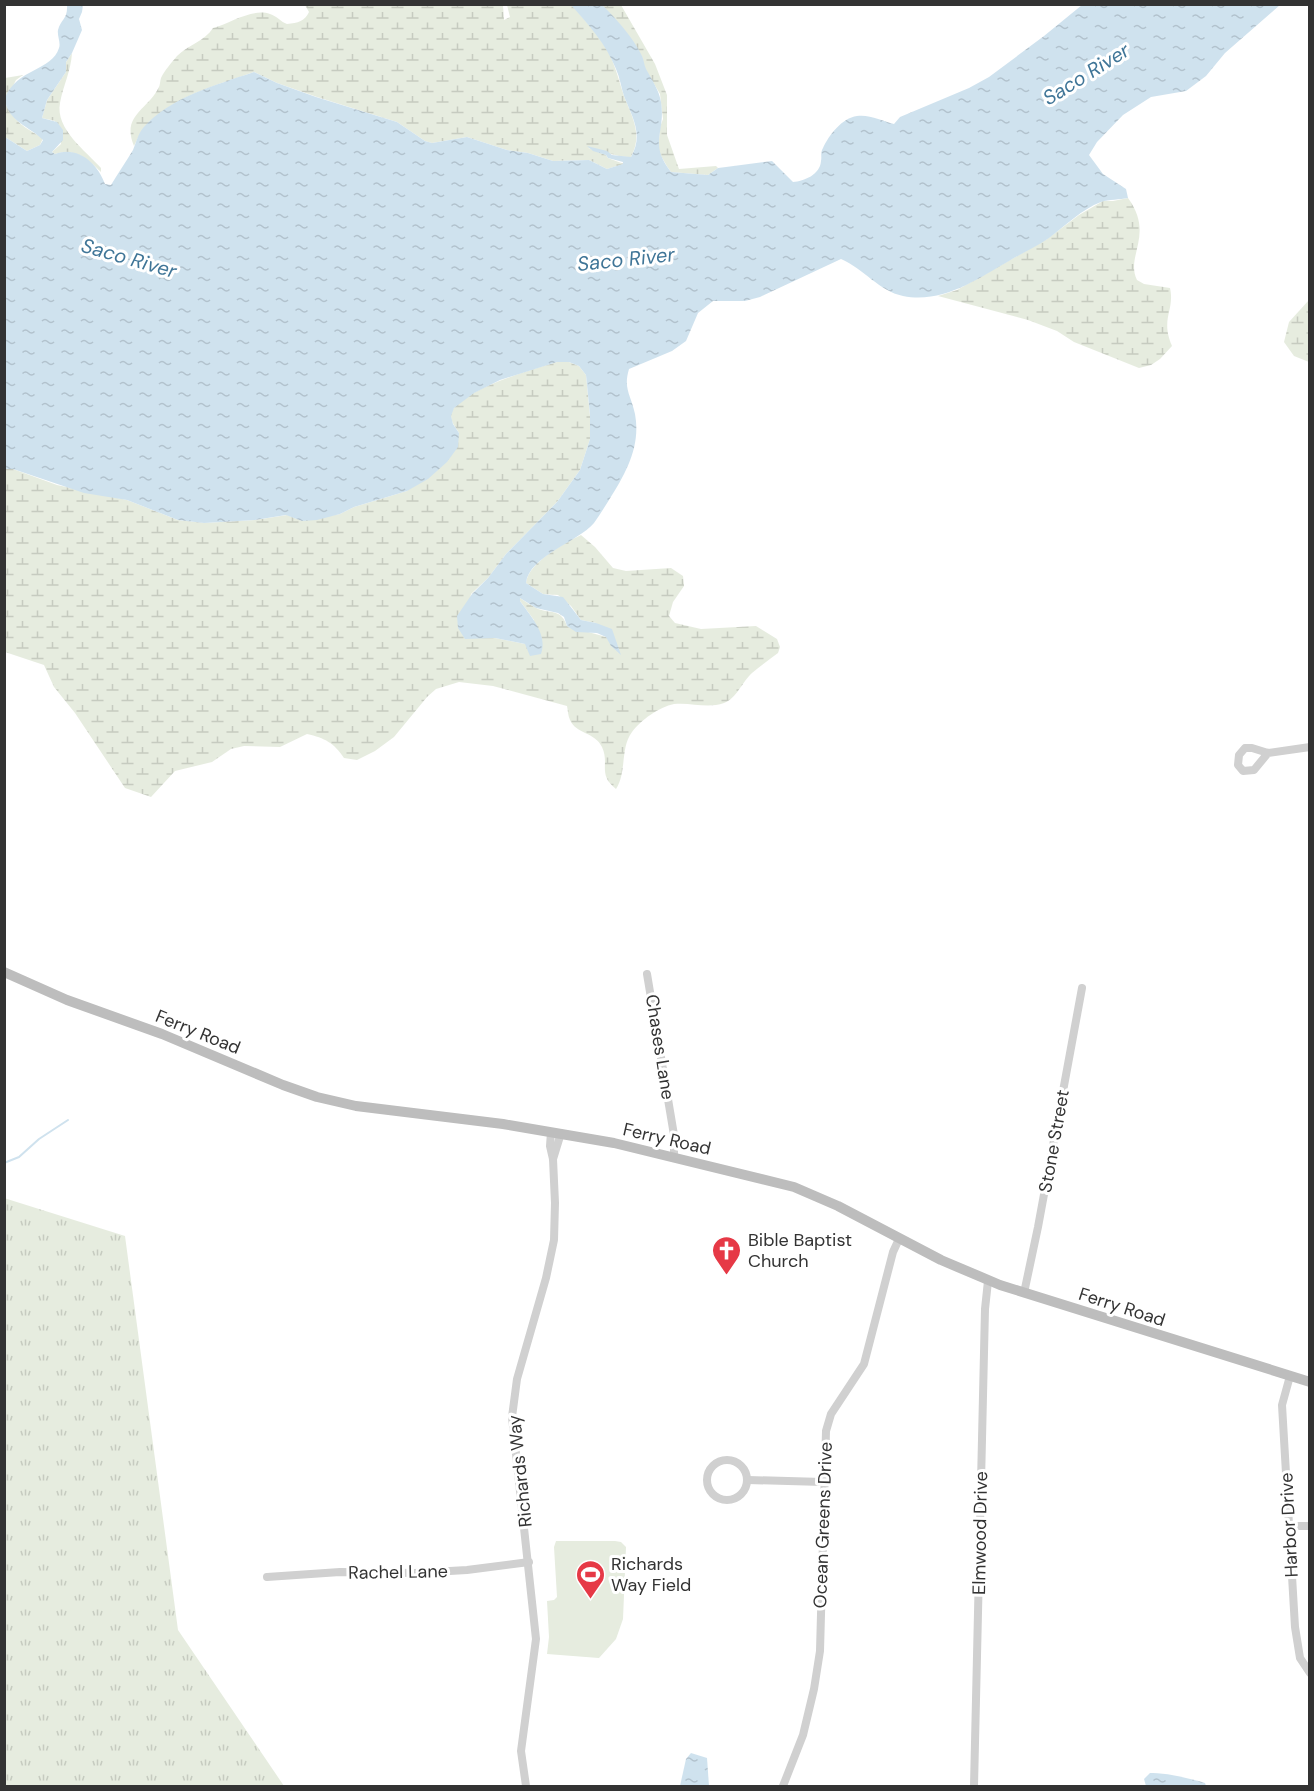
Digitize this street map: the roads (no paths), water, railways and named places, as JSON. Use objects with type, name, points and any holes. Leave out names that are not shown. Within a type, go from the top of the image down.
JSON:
[{"type":"main road","name":"Ferry Road","points":[[4,972],[67,1000],[162,1034],[317,1097],[366,1107],[556,1133],[674,1157],[794,1187],[838,1206],[899,1239],[988,1281],[1310,1382]]},
{"type":"street","points":[[1268,753],[1310,747]]},
{"type":"street","name":"Chases Lane","points":[[647,974],[674,1136],[674,1157]]},
{"type":"street","name":"Stone Street","points":[[1024,1293],[1082,988]]},
{"type":"street","name":"Richards Way","points":[[526,1786],[521,1751],[536,1647],[529,1562],[512,1417],[517,1379],[546,1278],[554,1240],[553,1159],[550,1146],[556,1133]]},
{"type":"street","name":"Ocean Greens Drive","points":[[783,1786],[803,1735],[820,1651],[823,1482],[825,1438],[829,1419],[864,1364],[893,1252],[899,1239]]},
{"type":"street","name":"Elmwood Drive","points":[[974,1786],[984,1344],[988,1281]]},
{"type":"street","name":"Harbor Drive","points":[[1290,1376],[1282,1405],[1289,1526],[1297,1644],[1300,1658],[1310,1673]]},
{"type":"street","points":[[728,1460],[741,1466],[748,1480],[745,1490],[739,1497],[725,1500],[713,1494],[707,1481],[709,1472],[715,1465],[728,1460]]},
{"type":"street","points":[[748,1480],[823,1482]]},
{"type":"street","points":[[1289,1526],[1310,1526]]},
{"type":"street","name":"Rachel Lane","points":[[267,1577],[333,1573],[432,1572],[529,1562]]},
{"type":"water","name":"Saco River","points":[[67,5],[83,5],[79,19],[82,30],[66,62],[66,72],[47,100],[42,118],[57,122],[63,130],[63,140],[52,152],[79,154],[92,163],[105,184],[111,185],[133,150],[141,130],[154,117],[194,93],[254,72],[316,97],[397,122],[425,141],[432,143],[467,137],[553,161],[589,160],[607,169],[623,164],[587,146],[607,151],[612,155],[631,157],[637,141],[637,133],[612,60],[596,35],[571,5],[602,5],[635,43],[660,98],[662,113],[660,153],[671,172],[708,175],[718,168],[772,161],[793,182],[815,174],[820,166],[822,151],[826,143],[832,133],[846,120],[851,117],[866,116],[894,124],[900,117],[969,88],[989,77],[1082,5],[1280,5],[1225,53],[1206,76],[1186,91],[1151,97],[1123,115],[1097,142],[1089,155],[1103,174],[1126,189],[1128,198],[1104,201],[1094,205],[1039,244],[972,282],[946,293],[918,298],[903,296],[886,290],[841,259],[760,297],[745,301],[713,301],[698,313],[686,341],[672,351],[629,369],[627,387],[636,426],[631,459],[594,523],[545,557],[529,573],[526,583],[543,594],[563,597],[581,620],[612,629],[621,655],[611,646],[606,637],[597,633],[576,632],[567,626],[564,617],[558,613],[536,608],[520,598],[537,626],[542,640],[541,654],[530,656],[525,644],[495,638],[465,639],[458,628],[457,616],[472,594],[488,578],[506,554],[557,502],[580,470],[590,439],[586,375],[579,366],[569,362],[557,362],[500,380],[474,393],[454,408],[451,416],[459,433],[458,447],[447,462],[428,479],[407,491],[317,520],[302,521],[286,515],[255,520],[204,523],[178,520],[127,500],[84,493],[13,469],[5,469],[5,137],[27,151],[40,145],[43,140],[14,118],[6,106],[5,98],[10,88],[18,81],[55,56],[59,46],[58,30],[65,16]]},
{"type":"water","points":[[691,1753],[707,1758],[709,1786],[680,1786],[686,1759]]},
{"type":"water","points":[[1150,1773],[1185,1778],[1205,1783],[1206,1786],[1146,1786],[1144,1779]]},
{"type":"waterway","points":[[4,1163],[19,1157],[39,1139],[68,1120]]},
{"type":"place","name":"Bible Baptist Church","points":[[727,1276]]},
{"type":"place","name":"Richards Way Field","points":[[590,1600]]}]
